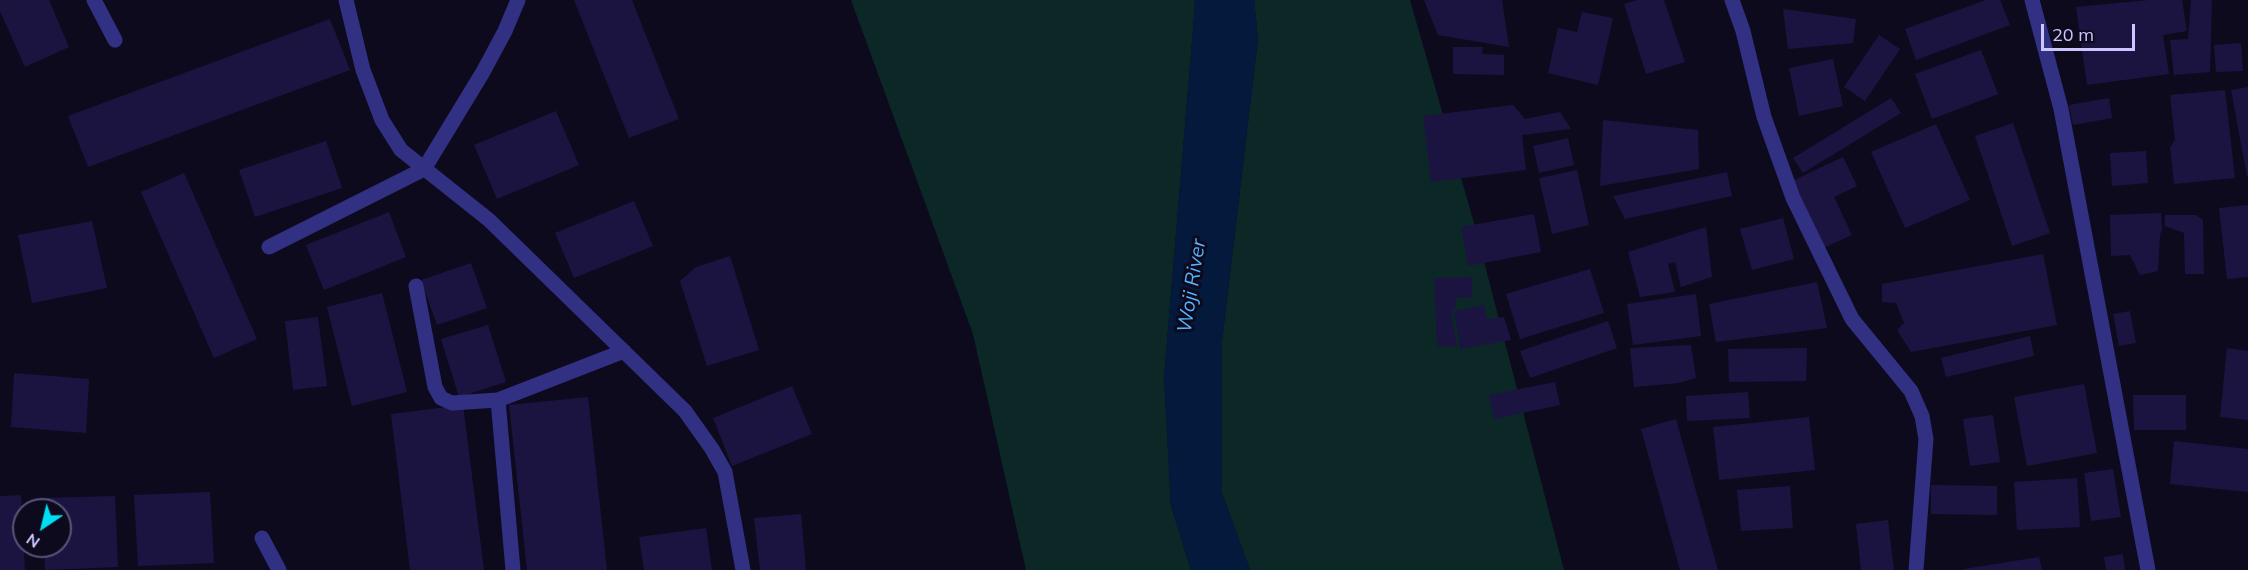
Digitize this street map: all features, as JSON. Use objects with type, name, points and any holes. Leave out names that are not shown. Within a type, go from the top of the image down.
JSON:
[{"type":"street","points":[[94,0],[116,40]]},
{"type":"street","points":[[346,0],[363,70],[382,120],[401,150],[489,220],[685,411],[726,472],[743,570]]},
{"type":"street","points":[[269,247],[424,169],[483,72],[505,31],[518,0]]},
{"type":"street","points":[[1732,0],[1743,31],[1764,117],[1793,198],[1852,319],[1911,392],[1922,416],[1926,439],[1916,570]]},
{"type":"street","points":[[2032,0],[2061,109],[2148,570]]},
{"type":"street","points":[[416,286],[435,387],[441,398],[452,403],[498,400],[624,351]]},
{"type":"street","points":[[498,400],[513,570]]},
{"type":"street","points":[[262,538],[279,570]]},
{"type":"green space","points":[[851,0],[1194,0],[1164,377],[1171,506],[1191,570],[1026,570],[973,334]]},
{"type":"green space","points":[[1254,0],[1410,0],[1474,223],[1564,570],[1250,570],[1222,493],[1222,341],[1258,39]]},
{"type":"water","name":"Woji River","points":[[1194,0],[1254,0],[1258,39],[1222,341],[1222,493],[1250,570],[1191,570],[1171,506],[1164,377]]},
{"type":"building","points":[[0,0],[49,0],[69,47],[25,67],[0,11]]},
{"type":"building","points":[[574,0],[632,0],[679,119],[629,138]]},
{"type":"building","points":[[1424,0],[1502,0],[1509,47],[1438,35]]},
{"type":"building","points":[[1637,0],[1664,0],[1685,62],[1646,74],[1624,4]]},
{"type":"building","points":[[1986,0],[2000,0],[2010,25],[1916,60],[1905,29]]},
{"type":"building","points":[[2149,0],[2182,0],[2187,31],[2163,35],[2169,74],[2087,85],[2076,7]]},
{"type":"building","points":[[2191,0],[2212,0],[2210,72],[2174,75],[2170,40],[2188,39]]},
{"type":"building","points":[[1783,9],[1856,19],[1853,43],[1788,49]]},
{"type":"building","points":[[1582,12],[1613,18],[1598,85],[1548,73],[1558,28],[1577,32]]},
{"type":"building","points":[[330,19],[350,70],[88,167],[68,116]]},
{"type":"building","points":[[1879,35],[1900,49],[1865,101],[1844,87]]},
{"type":"building","points":[[2241,43],[2243,71],[2216,72],[2214,45]]},
{"type":"building","points":[[1453,47],[1483,47],[1482,54],[1504,55],[1504,75],[1453,74]]},
{"type":"building","points":[[1981,50],[1998,94],[1932,119],[1915,74]]},
{"type":"building","points":[[1833,59],[1843,106],[1799,116],[1789,68]]},
{"type":"building","points":[[2248,87],[2248,176],[2247,176],[2231,90]]},
{"type":"building","points":[[2225,90],[2235,178],[2174,184],[2170,147],[2175,140],[2170,95]]},
{"type":"building","points":[[1891,98],[1901,113],[1803,173],[1793,158]]},
{"type":"building","points":[[2109,98],[2112,118],[2073,125],[2069,105]]},
{"type":"building","points":[[1513,105],[1525,119],[1560,112],[1571,129],[1522,135],[1526,170],[1431,182],[1423,116]]},
{"type":"building","points":[[556,111],[579,165],[497,199],[474,145]]},
{"type":"building","points":[[1603,120],[1698,130],[1699,169],[1600,186]]},
{"type":"building","points":[[2013,123],[2050,233],[2012,246],[1975,136]]},
{"type":"building","points":[[1936,124],[1970,200],[1905,228],[1871,152]]},
{"type":"building","points":[[1568,138],[1574,165],[1539,173],[1533,146]]},
{"type":"building","points":[[326,141],[342,188],[255,217],[239,170]]},
{"type":"building","points":[[2146,151],[2148,183],[2112,186],[2110,153]]},
{"type":"building","points":[[1843,157],[1857,186],[1834,197],[1852,235],[1823,248],[1792,181]]},
{"type":"building","points":[[1577,170],[1589,225],[1552,234],[1539,178]]},
{"type":"building","points":[[1727,172],[1732,196],[1625,219],[1613,196]]},
{"type":"building","points":[[184,173],[257,339],[214,358],[141,192]]},
{"type":"building","points":[[634,201],[653,246],[574,278],[555,233]]},
{"type":"building","points":[[2248,205],[2248,277],[2227,279],[2219,208]]},
{"type":"building","points":[[389,212],[406,257],[324,290],[306,245]]},
{"type":"building","points":[[2161,213],[2162,230],[2158,271],[2140,275],[2130,255],[2111,256],[2110,215]]},
{"type":"building","points":[[1534,214],[1541,252],[1468,266],[1461,227]]},
{"type":"building","points":[[2165,215],[2196,215],[2203,220],[2204,274],[2185,274],[2184,233],[2165,226]]},
{"type":"building","points":[[1783,218],[1794,259],[1752,270],[1740,229]]},
{"type":"building","points":[[92,221],[107,288],[32,303],[18,235]]},
{"type":"building","points":[[1706,227],[1712,277],[1681,287],[1675,262],[1668,264],[1675,292],[1640,297],[1628,252]]},
{"type":"building","points":[[2043,254],[2057,325],[1911,352],[1897,330],[1904,323],[1896,303],[1882,302],[1882,284]]},
{"type":"building","points":[[730,256],[759,350],[707,366],[680,281],[696,267]]},
{"type":"building","points":[[471,263],[487,308],[437,325],[421,280]]},
{"type":"building","points":[[1590,269],[1604,313],[1520,339],[1506,294]]},
{"type":"building","points":[[1472,277],[1472,297],[1456,298],[1456,308],[1451,311],[1457,347],[1437,346],[1434,278]]},
{"type":"building","points":[[1817,282],[1827,328],[1716,342],[1709,304]]},
{"type":"building","points":[[382,293],[407,392],[352,406],[327,307]]},
{"type":"building","points":[[1696,294],[1701,336],[1633,345],[1627,304]]},
{"type":"building","points":[[1484,305],[1487,319],[1504,317],[1511,340],[1460,349],[1454,311]]},
{"type":"building","points":[[2130,311],[2136,343],[2119,346],[2113,314]]},
{"type":"building","points":[[318,317],[327,386],[293,390],[285,321]]},
{"type":"building","points":[[1608,321],[1617,348],[1530,378],[1520,351]]},
{"type":"building","points":[[488,325],[506,382],[459,397],[441,339]]},
{"type":"building","points":[[2030,336],[2034,356],[1946,377],[1941,358]]},
{"type":"building","points":[[1691,345],[1696,378],[1679,383],[1634,387],[1630,348]]},
{"type":"building","points":[[1807,348],[1806,381],[1729,382],[1728,349]]},
{"type":"building","points":[[2227,348],[2248,351],[2248,420],[2220,417]]},
{"type":"building","points":[[14,373],[89,379],[86,433],[11,427]]},
{"type":"building","points":[[1555,382],[1560,405],[1494,419],[1489,395]]},
{"type":"building","points":[[2084,384],[2097,453],[2027,466],[2014,397]]},
{"type":"building","points":[[792,386],[812,434],[732,466],[713,418]]},
{"type":"building","points":[[1748,392],[1750,418],[1687,421],[1686,396]]},
{"type":"building","points":[[2133,395],[2186,395],[2186,430],[2134,430]]},
{"type":"building","points":[[588,397],[607,570],[527,570],[509,405]]},
{"type":"building","points":[[463,405],[484,570],[410,570],[391,414]]},
{"type":"building","points":[[1993,415],[2000,462],[1970,466],[1963,419]]},
{"type":"building","points":[[1809,417],[1815,470],[1719,480],[1713,427]]},
{"type":"building","points":[[1676,419],[1718,570],[1680,570],[1641,429]]},
{"type":"building","points":[[2174,441],[2248,449],[2248,492],[2170,484]]},
{"type":"building","points":[[2113,469],[2121,517],[2091,521],[2084,473]]},
{"type":"building","points":[[2077,478],[2080,527],[2017,530],[2014,482]]},
{"type":"building","points":[[1931,485],[1997,486],[1997,515],[1931,514]]},
{"type":"building","points":[[1790,486],[1793,528],[1741,531],[1737,490]]},
{"type":"building","points":[[210,492],[214,563],[138,566],[134,495]]},
{"type":"building","points":[[21,495],[21,498],[12,498],[12,558],[24,558],[25,570],[0,570],[0,496]]},
{"type":"building","points":[[115,496],[118,567],[45,570],[44,558],[72,558],[72,498],[42,498]]},
{"type":"building","points":[[801,514],[806,570],[760,570],[754,518]]},
{"type":"building","points":[[1888,520],[1894,570],[1861,570],[1856,524]]},
{"type":"building","points":[[706,528],[712,570],[644,570],[639,537]]},
{"type":"building","points":[[2123,554],[2125,570],[2106,570],[2104,557]]},
{"type":"building","points":[[2039,557],[2042,570],[1964,570],[1964,569]]}]
